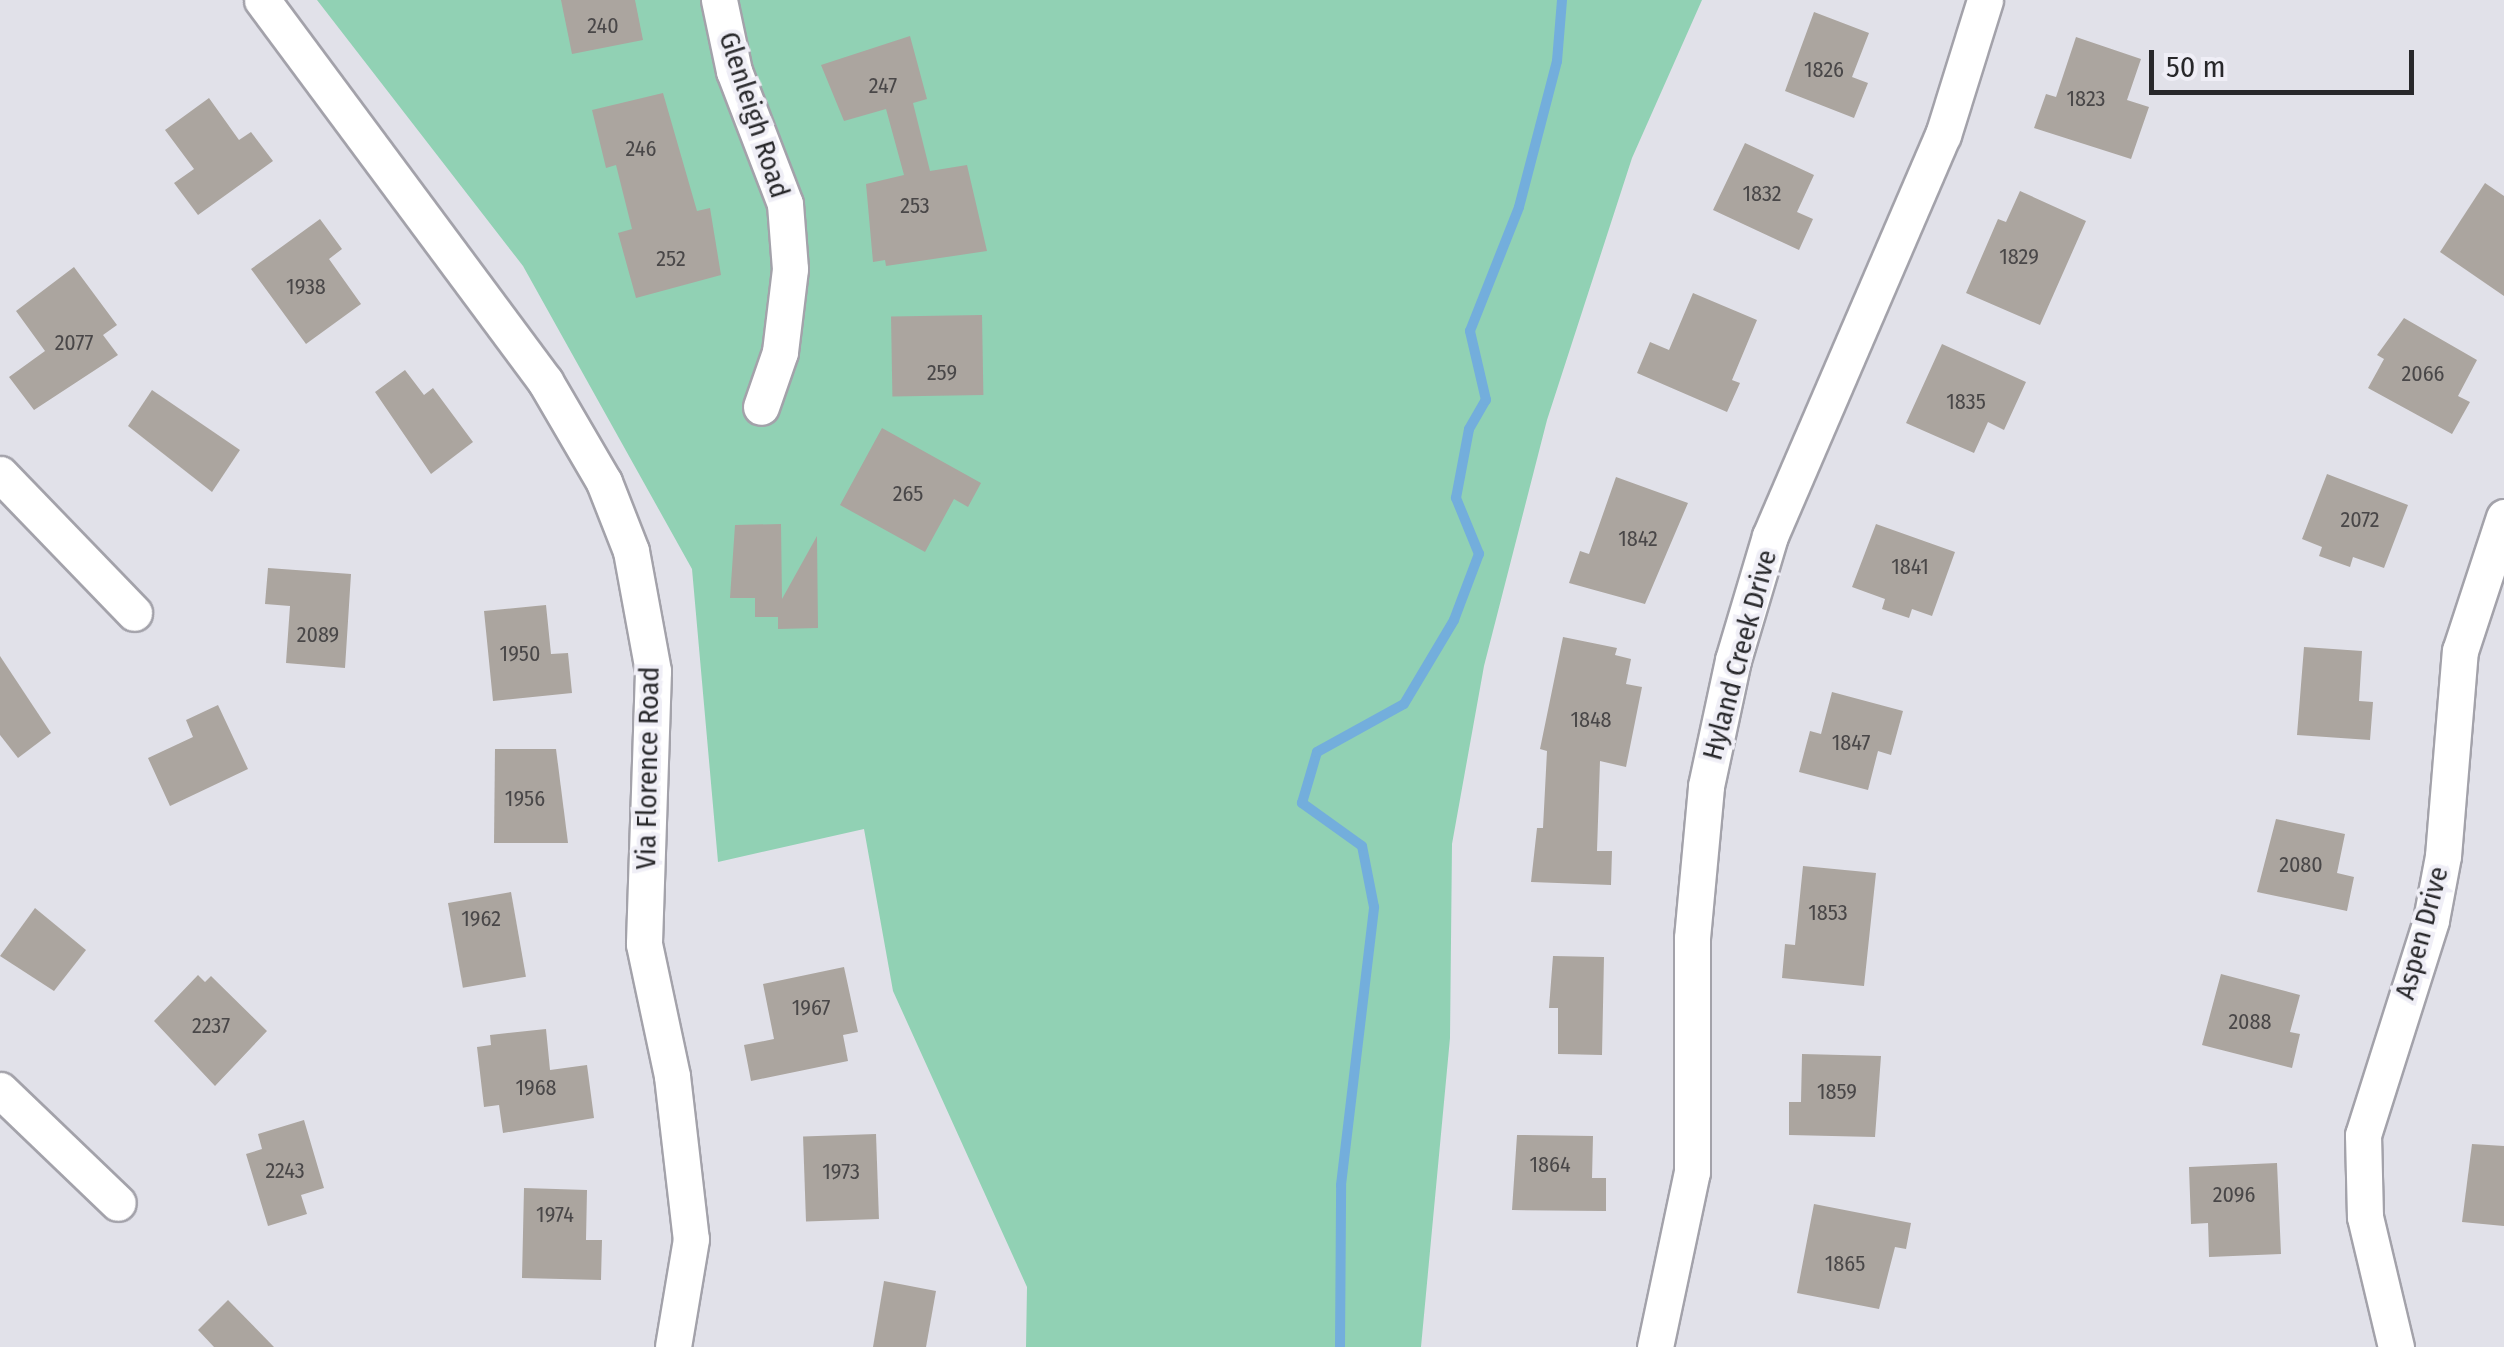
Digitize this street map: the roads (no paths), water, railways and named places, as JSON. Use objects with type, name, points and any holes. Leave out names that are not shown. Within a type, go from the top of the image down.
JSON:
[{"type":"street","name":"Via Florence Road","points":[[262,0],[545,382],[604,482],[631,551],[653,671],[644,944],[672,1076],[692,1239],[673,1347]]},
{"type":"street","name":"Glenleigh Road","points":[[719,0],[734,71],[785,204],[790,269],[780,352],[761,407]]},
{"type":"street","name":"Hyland Creek Drive","points":[[1654,1347],[1692,1172],[1692,938],[1706,786],[1733,660],[1770,536],[1943,134],[1986,0]]},
{"type":"street","points":[[0,474],[134,613]]},
{"type":"street","name":"Aspen Drive","points":[[2396,1347],[2365,1217],[2363,1135],[2368,1101],[2430,920],[2443,856],[2460,651],[2504,518]]},
{"type":"street","points":[[0,1090],[118,1202]]},
{"type":"waterway","points":[[1340,1347],[1341,1185],[1374,907],[1362,846],[1302,803],[1317,752],[1404,704],[1454,620],[1479,554],[1456,498],[1469,429],[1486,400],[1470,331],[1519,207],[1557,61],[1562,0]]}]
